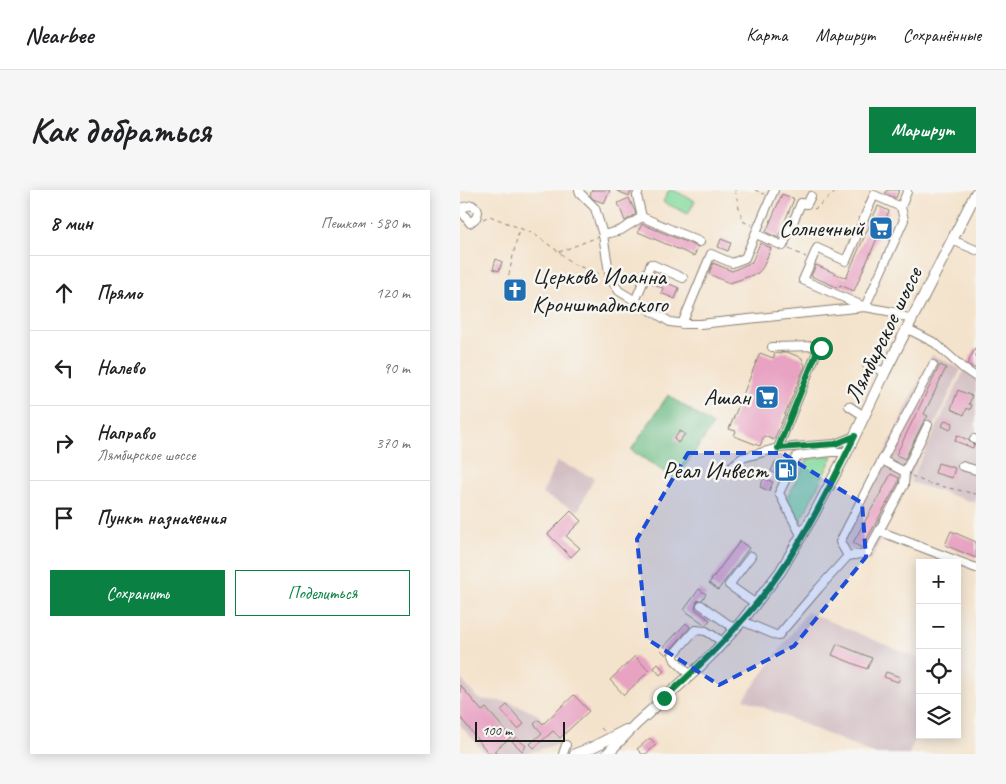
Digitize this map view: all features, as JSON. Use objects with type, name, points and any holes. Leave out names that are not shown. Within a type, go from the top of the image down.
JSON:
[{"type":"main road","name":"Лямбирское шоссе","points":[[607,754],[723,642],[756,604],[780,572],[802,537],[847,452],[976,194]]},
{"type":"main road","name":"Лямбирское шоссе","points":[[575,754],[591,748],[636,724]]},
{"type":"lane","points":[[579,190],[595,208],[603,235],[610,278],[619,291],[670,322],[700,324],[865,307]]},
{"type":"lane","points":[[639,190],[637,196],[642,217]]},
{"type":"lane","points":[[901,207],[874,192],[846,261],[817,248],[803,280],[865,307],[893,312],[976,377]]},
{"type":"lane","points":[[865,307],[904,220],[901,207],[908,192]]},
{"type":"lane","points":[[682,324],[711,254],[732,263],[745,258],[772,193]]},
{"type":"lane","points":[[757,231],[783,246],[801,202],[807,204],[811,196]]},
{"type":"lane","points":[[472,205],[478,212],[476,218],[470,223],[460,209],[472,205]]},
{"type":"lane","points":[[603,235],[621,230],[642,217]]},
{"type":"lane","points":[[642,217],[700,242]]},
{"type":"lane","points":[[952,240],[976,250]]},
{"type":"lane","points":[[635,301],[651,264],[683,278]]},
{"type":"lane","points":[[772,347],[820,348],[778,448]]},
{"type":"lane","points":[[867,364],[886,372]]},
{"type":"lane","points":[[848,556],[840,542],[933,365]]},
{"type":"lane","points":[[849,406],[864,416]]},
{"type":"lane","points":[[742,621],[778,636],[818,588],[848,556],[867,553],[904,485],[905,472],[928,424]]},
{"type":"lane","points":[[726,471],[742,458],[778,448],[835,444],[855,436]]},
{"type":"lane","points":[[793,463],[797,456],[847,452]]},
{"type":"lane","points":[[882,460],[905,472]]},
{"type":"lane","points":[[962,466],[976,470]]},
{"type":"lane","points":[[785,481],[779,493],[802,537]]},
{"type":"lane","points":[[879,531],[976,568]]},
{"type":"lane","points":[[751,556],[729,585],[756,604]]},
{"type":"lane","points":[[701,605],[735,629]]},
{"type":"lane","points":[[690,675],[675,660],[673,655],[695,630],[706,631],[723,642]]},
{"type":"lane","points":[[563,754],[566,746]]},
{"type":"path","points":[[735,190],[744,222],[757,231]]},
{"type":"path","points":[[754,190],[772,193]]},
{"type":"path","points":[[807,204],[815,209],[838,190]]},
{"type":"path","points":[[470,223],[490,216],[534,234],[573,264],[610,278]]},
{"type":"path","points":[[507,283],[519,228]]},
{"type":"path","points":[[559,252],[603,235]]},
{"type":"path","points":[[783,246],[809,258]]},
{"type":"path","points":[[905,472],[927,483],[976,494]]},
{"type":"highlighted area","points":[[688,453],[782,453],[862,503],[866,557],[794,646],[719,685],[647,639],[637,539]]},
{"type":"shaded area","points":[[976,352],[976,503],[910,482],[972,354]]},
{"type":"shaded area","points":[[932,355],[961,369],[871,560],[840,544]]},
{"type":"shaded area","points":[[557,461],[594,478],[578,511],[542,494]]},
{"type":"shaded area","points":[[807,612],[916,657],[916,738],[909,754],[874,754],[744,699]]},
{"type":"shaded area","points":[[460,678],[478,699],[509,702],[537,714],[562,743],[524,754],[486,754],[460,725]]},
{"type":"green space","points":[[669,190],[673,190],[695,201],[688,214],[663,202]]},
{"type":"green space","points":[[668,395],[713,425],[676,480],[631,450]]},
{"type":"green space","points":[[833,456],[801,520],[797,519],[787,498],[808,459]]},
{"type":"building","points":[[592,190],[610,190],[604,203],[593,199],[590,195]]},
{"type":"building","points":[[615,190],[632,190],[629,196]]},
{"type":"building","points":[[887,190],[899,190],[896,198],[885,194]]},
{"type":"building","points":[[782,194],[794,199],[778,238],[766,232]]},
{"type":"building","points":[[629,198],[636,214],[625,221],[618,203]]},
{"type":"building","points":[[878,206],[889,211],[854,291],[840,285],[839,288],[811,276],[816,265],[846,278]]},
{"type":"building","points":[[642,224],[698,247],[694,256],[638,232]]},
{"type":"building","points":[[721,239],[731,243],[728,251],[718,247]]},
{"type":"building","points":[[760,243],[771,248],[763,267],[758,273],[729,283],[709,274],[713,263],[732,271],[752,262]]},
{"type":"building","points":[[496,259],[502,262],[499,271],[493,269]]},
{"type":"building","points":[[654,272],[667,278],[665,282],[679,288],[675,299],[661,293],[663,288],[649,282]]},
{"type":"building","name":"Церковь Иоанна Кронштадтского","points":[[514,284],[519,285],[518,289],[522,290],[521,294],[517,293],[516,296],[508,291],[509,287],[513,288]]},
{"type":"building","points":[[976,347],[976,369],[967,364]]},
{"type":"building","points":[[781,352],[787,352],[802,358],[805,366],[774,440],[764,436],[760,446],[734,436],[736,431],[729,429],[760,353],[773,358],[775,353],[781,354]]},
{"type":"building","points":[[940,365],[946,368],[924,414],[928,416],[905,459],[896,455]]},
{"type":"building","points":[[958,390],[972,396],[969,404],[972,405],[970,410],[967,408],[964,415],[951,409]]},
{"type":"building","points":[[945,420],[953,423],[950,430],[942,426]]},
{"type":"building","points":[[680,431],[685,434],[678,443],[674,439]]},
{"type":"building","points":[[957,435],[968,440],[974,445],[973,448],[955,441]]},
{"type":"building","points":[[775,462],[786,467],[787,464],[790,468],[795,468],[790,479],[787,476],[781,477],[771,471]]},
{"type":"building","points":[[938,463],[955,468],[952,478],[935,473]]},
{"type":"building","points":[[891,474],[899,478],[898,483],[862,548],[853,543]]},
{"type":"building","points":[[764,478],[773,482],[769,491],[760,487]]},
{"type":"building","points":[[571,511],[581,521],[566,536],[580,548],[571,557],[548,534]]},
{"type":"building","points":[[951,531],[976,542],[976,558],[945,545]]},
{"type":"building","points":[[740,541],[749,548],[718,590],[709,583]]},
{"type":"building","points":[[699,589],[706,594],[702,600],[697,601],[695,609],[710,620],[706,625],[684,610]]},
{"type":"building","points":[[686,623],[690,627],[666,655],[661,650]]},
{"type":"building","points":[[837,644],[872,658],[867,669],[832,655]]},
{"type":"building","points":[[635,656],[649,671],[624,695],[610,680]]},
{"type":"building","points":[[658,664],[664,671],[660,675],[654,668]]},
{"type":"building","points":[[886,672],[900,677],[898,682],[884,677]]},
{"type":"building","points":[[460,685],[482,711],[486,708],[511,737],[494,751],[497,754],[489,754],[460,717]]},
{"type":"building","points":[[574,695],[589,711],[560,738],[553,731],[534,748],[530,744],[542,733],[534,724],[539,720],[543,724]]},
{"type":"building","points":[[507,705],[524,724],[518,729],[501,710]]},
{"type":"building","points":[[516,737],[526,746],[522,751],[512,741]]},
{"type":"building","points":[[650,738],[656,745],[646,754],[642,754],[637,749]]},
{"type":"tunnel","points":[[785,481],[793,463]]},
{"type":"place","name":"Солнечный","points":[[881,228]]},
{"type":"place","name":"Церковь Иоанна Кронштадтского","points":[[515,290]]},
{"type":"place","name":"Ашан","points":[[767,397]]},
{"type":"place","name":"Реал Инвест","points":[[786,470]]},
{"type":"route","points":[[664,698],[715,651],[742,621],[780,572],[814,516],[855,436],[835,444],[778,448],[819,347],[821,348]]}]
